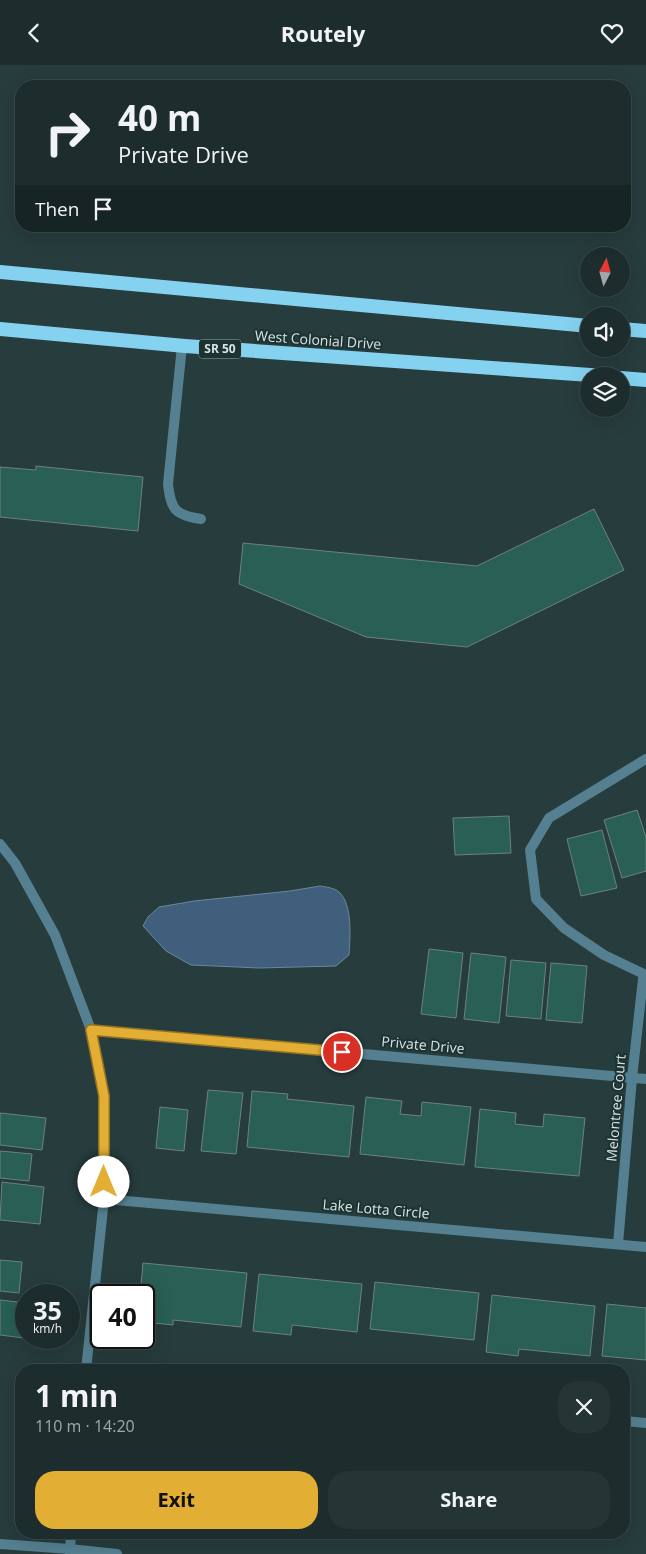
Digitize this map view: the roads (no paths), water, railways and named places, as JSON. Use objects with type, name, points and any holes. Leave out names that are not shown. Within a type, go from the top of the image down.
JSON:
[{"type":"highway","points":[[0,272],[580,325]]},
{"type":"highway","name":"West Colonial Drive","points":[[0,329],[182,346],[580,374]]},
{"type":"highway","points":[[630,330],[646,331]]},
{"type":"highway","points":[[630,379],[646,380]]},
{"type":"street","points":[[182,346],[168,484],[170,503],[176,511],[183,515],[201,519]]},
{"type":"street","points":[[646,759],[549,818],[530,850],[536,899],[564,929],[604,955],[646,975]]},
{"type":"street","points":[[0,844],[14,863],[55,935],[91,1030],[104,1096],[104,1199],[87,1364]]},
{"type":"street","name":"Melontree Court","points":[[618,1244],[632,1077],[646,975]]},
{"type":"street","name":"Private Drive","points":[[91,1030],[646,1079]]},
{"type":"street","name":"Lake Lotta Circle","points":[[104,1199],[646,1247]]},
{"type":"street","points":[[630,1422],[646,1423]]},
{"type":"street","points":[[70,1552],[71,1539]]},
{"type":"street","points":[[0,1544],[70,1552],[117,1554]]},
{"type":"water","points":[[320,886],[339,892],[347,905],[349,913],[349,955],[336,966],[259,968],[191,965],[166,951],[143,926],[148,917],[159,907]]}]
